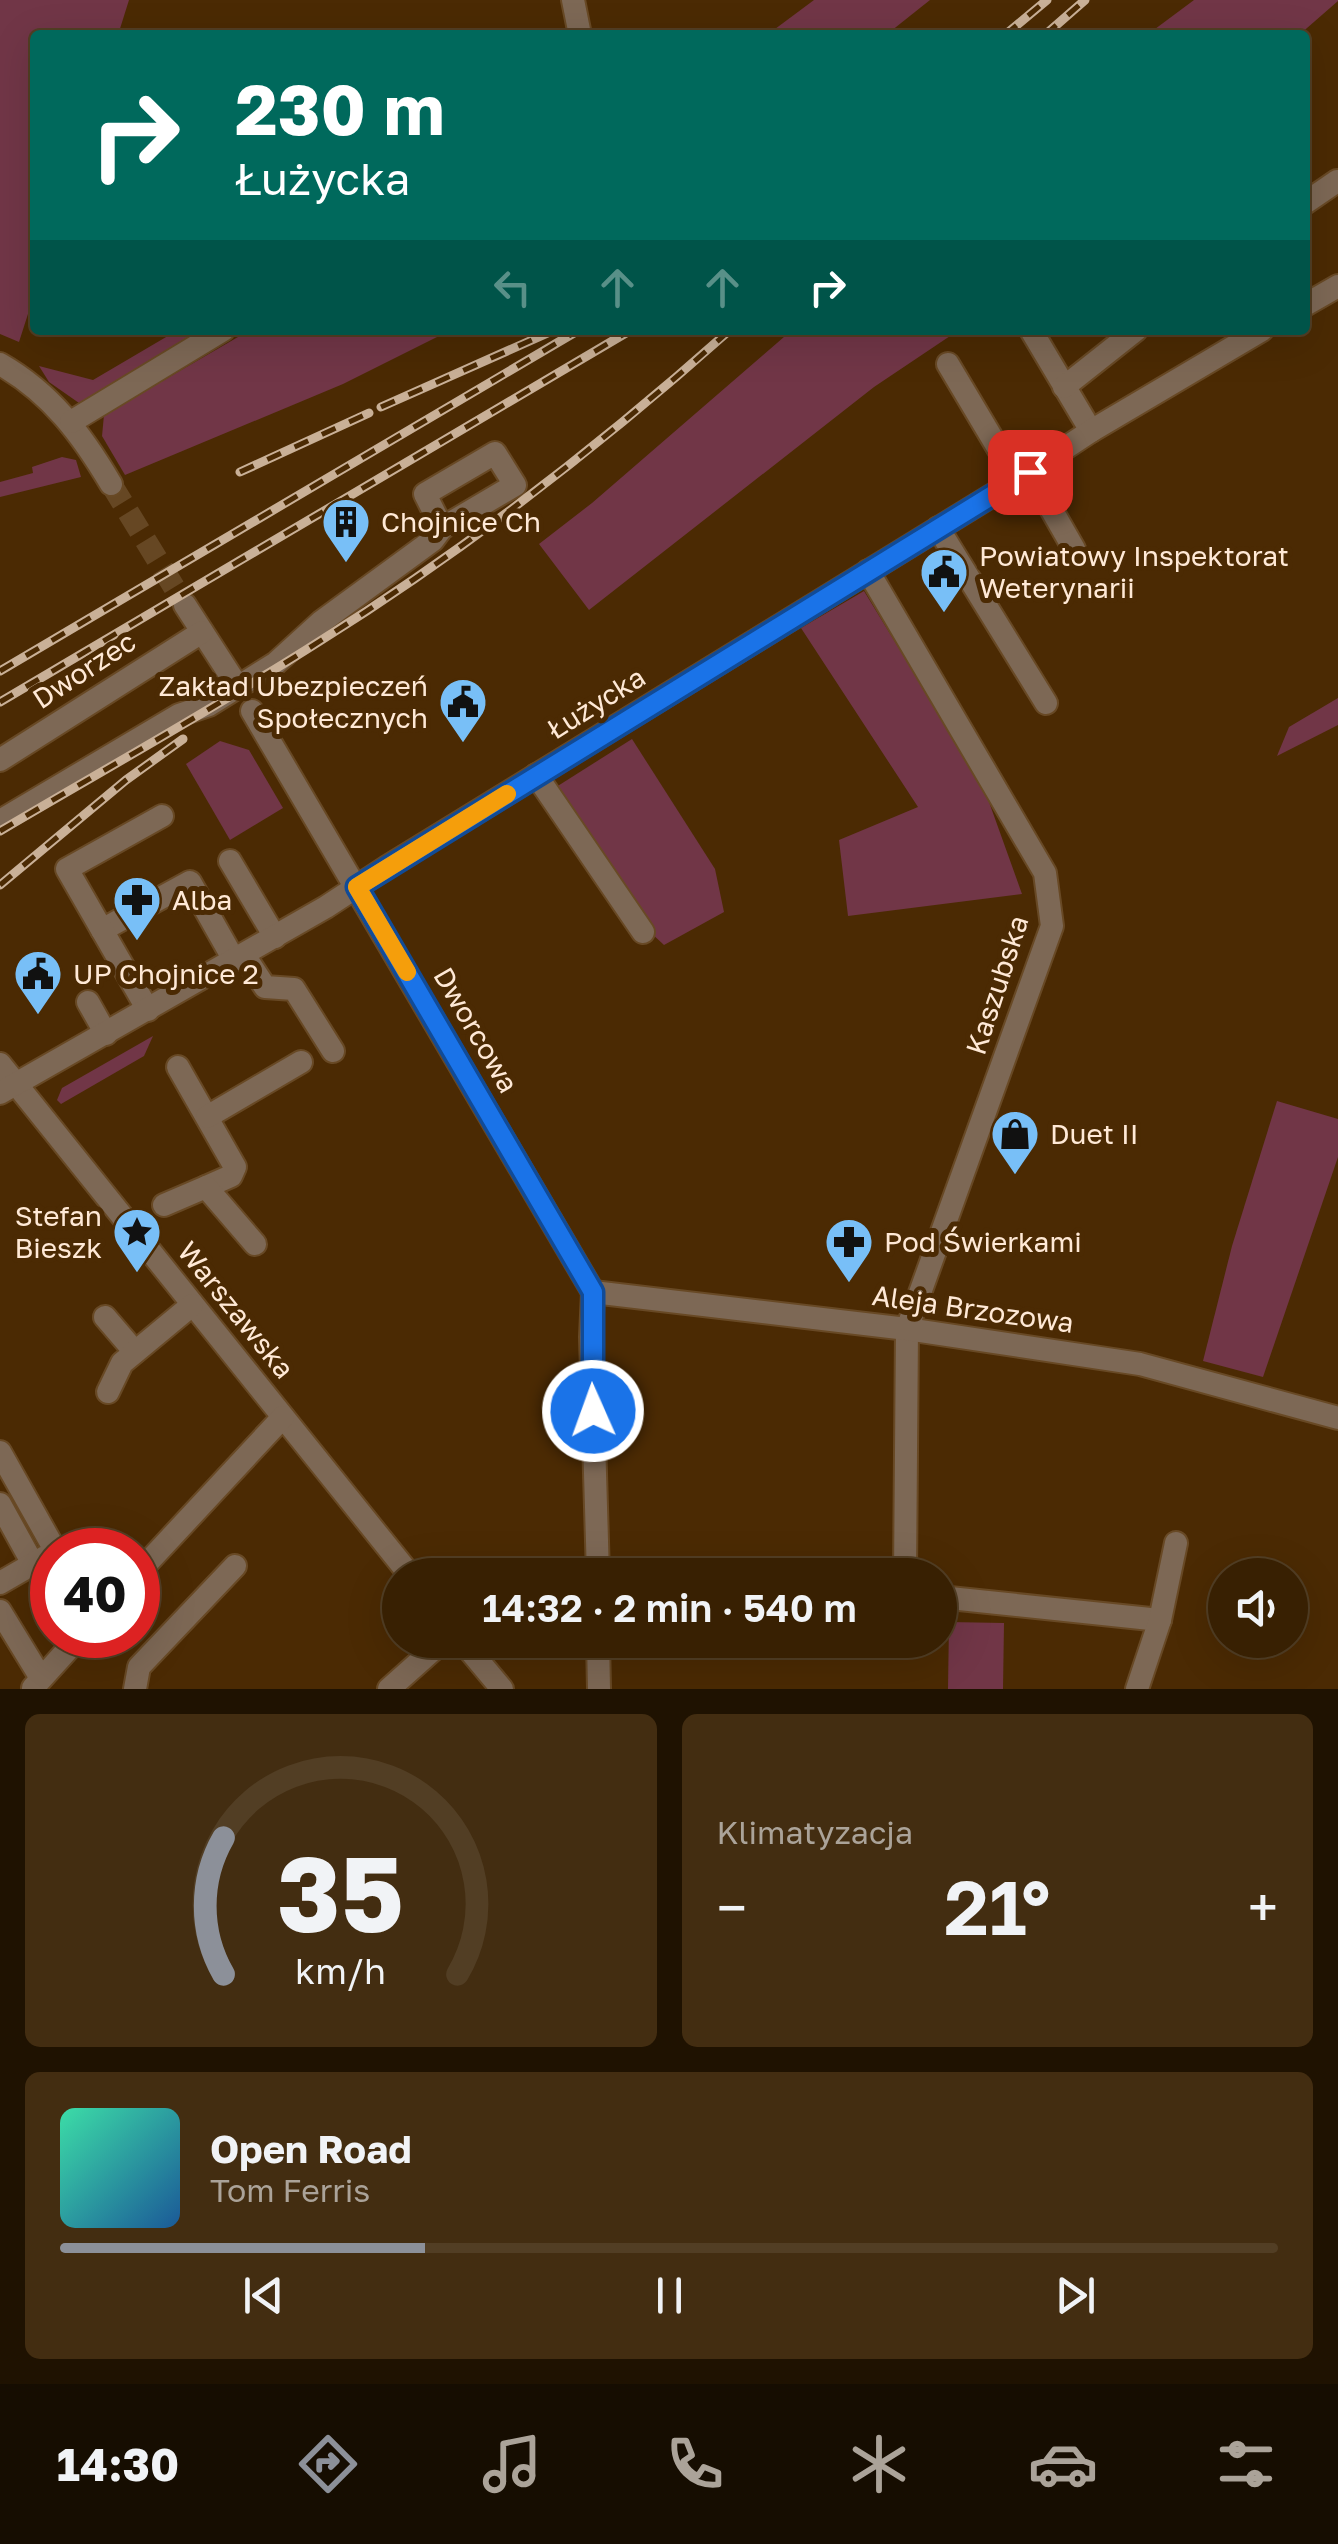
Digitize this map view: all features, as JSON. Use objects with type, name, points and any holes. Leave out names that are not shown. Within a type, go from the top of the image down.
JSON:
[{"type":"street","points":[[574,0],[579,30]]},
{"type":"street","points":[[1310,199],[1336,181]]},
{"type":"street","points":[[1310,302],[1338,286]]},
{"type":"street","points":[[71,422],[216,335]]},
{"type":"street","points":[[1034,335],[1091,431]]},
{"type":"street","points":[[1064,386],[1130,335]]},
{"type":"street","name":"Łużycka","points":[[7,1088],[275,937],[1091,431],[1254,335]]},
{"type":"street","points":[[0,364],[30,383],[71,422],[111,484]]},
{"type":"street","points":[[948,364],[1074,548]]},
{"type":"street","points":[[0,821],[179,715],[209,705],[276,664],[321,622],[433,540],[442,528]]},
{"type":"street","points":[[938,528],[1046,703]]},
{"type":"street","name":"Kaszubska","points":[[868,571],[1045,873],[1052,926],[907,1329],[905,1558]]},
{"type":"street","points":[[185,604],[236,684]]},
{"type":"street","name":"Dworzec","points":[[0,760],[202,632]]},
{"type":"street","name":"Dworcowa","points":[[252,711],[593,1292]]},
{"type":"street","points":[[536,776],[643,932]]},
{"type":"street","points":[[148,1010],[66,869],[162,816]]},
{"type":"street","points":[[230,860],[275,937]]},
{"type":"street","points":[[102,930],[190,882],[239,957],[264,987],[294,988],[333,1051]]},
{"type":"street","points":[[88,1002],[106,1034]]},
{"type":"street","points":[[207,1117],[301,1062]]},
{"type":"street","name":"Warszawska","points":[[0,1064],[7,1088],[192,1305],[396,1558]]},
{"type":"street","points":[[164,1205],[230,1176],[234,1167],[178,1067]]},
{"type":"street","points":[[206,1187],[255,1244]]},
{"type":"street","points":[[593,1292],[597,1558]]},
{"type":"street","name":"Aleja Brzozowa","points":[[593,1292],[907,1329],[1140,1364],[1338,1418]]},
{"type":"street","points":[[108,1392],[122,1363],[192,1305]]},
{"type":"street","points":[[105,1317],[135,1352]]},
{"type":"street","points":[[160,1549],[284,1417]]},
{"type":"street","points":[[0,1452],[34,1528]]},
{"type":"street","points":[[0,1504],[30,1537]]},
{"type":"street","points":[[1136,1689],[1160,1620],[1176,1543]]},
{"type":"street","points":[[0,1583],[30,1566]]},
{"type":"street","points":[[135,1689],[140,1667],[235,1566]]},
{"type":"street","points":[[957,1599],[1160,1620]]},
{"type":"street","points":[[0,1611],[35,1685],[60,1658]]},
{"type":"street","points":[[389,1689],[424,1658]]},
{"type":"street","points":[[477,1658],[502,1689]]},
{"type":"street","points":[[598,1658],[599,1689]]},
{"type":"shaded area","points":[[0,0],[129,0],[120,30],[30,30],[30,308],[19,342],[0,334]]},
{"type":"shaded area","points":[[814,0],[930,0],[892,30],[774,30]]},
{"type":"shaded area","points":[[1194,0],[1338,0],[1305,30],[1154,30]]},
{"type":"shaded area","points":[[170,335],[193,335],[79,403],[49,382],[39,366],[93,380]]},
{"type":"shaded area","points":[[241,335],[441,335],[343,384],[125,475],[102,436],[104,415]]},
{"type":"shaded area","points":[[786,335],[952,335],[874,387],[589,610],[539,544]]},
{"type":"shaded area","points":[[62,457],[76,460],[81,477],[0,497],[0,482],[33,473],[32,467]]},
{"type":"shaded area","points":[[864,591],[984,788],[1022,894],[848,916],[839,840],[918,807],[801,628]]},
{"type":"shaded area","points":[[1338,698],[1338,725],[1277,756],[1289,727]]},
{"type":"shaded area","points":[[632,739],[715,869],[724,912],[664,945],[650,932],[553,789]]},
{"type":"shaded area","points":[[220,741],[249,750],[283,808],[230,840],[186,764]]},
{"type":"shaded area","points":[[153,1036],[144,1056],[61,1104],[57,1100],[62,1088]]},
{"type":"shaded area","points":[[1277,1101],[1338,1119],[1338,1157],[1263,1377],[1203,1361],[1232,1246]]},
{"type":"shaded area","points":[[957,1622],[1004,1623],[1003,1689],[948,1689],[948,1658],[957,1658]]},
{"type":"tunnel","points":[[111,484],[185,605]]},
{"type":"railway","points":[[1011,30],[1047,0]]},
{"type":"railway","points":[[1051,30],[1085,0]]},
{"type":"railway","points":[[381,407],[543,335]]},
{"type":"railway","points":[[0,671],[571,335]]},
{"type":"railway","points":[[0,702],[623,335]]},
{"type":"railway","points":[[0,831],[241,690],[427,570],[582,455],[724,335]]},
{"type":"railway","points":[[240,472],[369,413]]},
{"type":"railway","points":[[0,885],[126,780],[183,739]]},
{"type":"slow traffic","points":[[407,972],[357,887],[507,794]]},
{"type":"place","name":"Chojnice Ch","points":[[346,564]]},
{"type":"place","name":"Powiatowy Inspektorat Weterynarii","points":[[944,614]]},
{"type":"place","name":"Zakład Ubezpieczeń Społecznych","points":[[463,744]]},
{"type":"place","name":"Alba","points":[[137,942]]},
{"type":"place","name":"UP Chojnice 2","points":[[38,1016]]},
{"type":"place","name":"Duet II","points":[[1015,1176]]},
{"type":"place","name":"Stefan Bieszk","points":[[137,1274]]},
{"type":"place","name":"Pod Świerkami","points":[[849,1284]]},
{"type":"route","points":[[593,1411],[593,1292],[357,887],[1030,472]]}]
